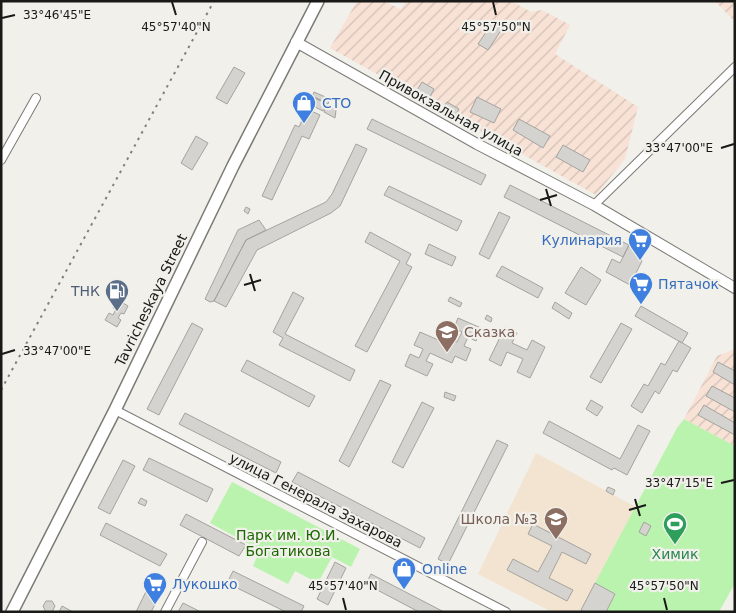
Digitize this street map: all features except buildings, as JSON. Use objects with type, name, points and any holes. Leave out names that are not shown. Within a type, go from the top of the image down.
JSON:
[{"type":"highway","name":"Tavricheskaya Street","points":[[12,612],[115,410],[233,166],[318,1]]},
{"type":"main road","name":"Привокзальная улица","points":[[296,42],[477,144],[594,205],[735,288]]},
{"type":"street","points":[[594,205],[735,67]]},
{"type":"street","points":[[1,160],[36,98]]},
{"type":"street","name":"улица Генерала Захарова","points":[[115,410],[506,612]]},
{"type":"street","points":[[165,612],[202,542]]},
{"type":"shaded area","points":[[357,1],[383,1],[401,9],[406,1],[467,1],[469,3],[470,1],[511,1],[531,12],[542,10],[570,25],[555,54],[638,107],[625,159],[596,195],[330,48]]},
{"type":"shaded area","points":[[715,1],[735,1],[735,22]]},
{"type":"shaded area","points":[[735,349],[735,446],[684,419],[717,356]]},
{"type":"shaded area","name":"Школа №3","points":[[536,453],[636,507],[580,612],[552,612],[478,574]]},
{"type":"green space","name":"Химик","points":[[684,419],[735,446],[735,583],[719,612],[606,612],[615,594],[595,583],[677,428]]},
{"type":"green space","name":"Парк им. Ю.И. Богатикова","points":[[232,482],[360,549],[351,567],[332,557],[318,583],[295,571],[288,584],[253,566],[260,550],[210,523]]},
{"type":"railway","points":[[1,390],[214,1]]},
{"type":"place","name":"СТО","points":[[304,124]]},
{"type":"place","name":"Кулинария","points":[[640,261]]},
{"type":"place","name":"Пятачок","points":[[641,305]]},
{"type":"place","name":"ТНК","points":[[117,312]]},
{"type":"place","name":"Сказка","points":[[447,353]]},
{"type":"place","name":"Школа №3","points":[[556,540]]},
{"type":"place","name":"Химик","points":[[675,545]]},
{"type":"place","name":"Online","points":[[404,590]]},
{"type":"place","name":"Лукошко","points":[[155,605]]}]
